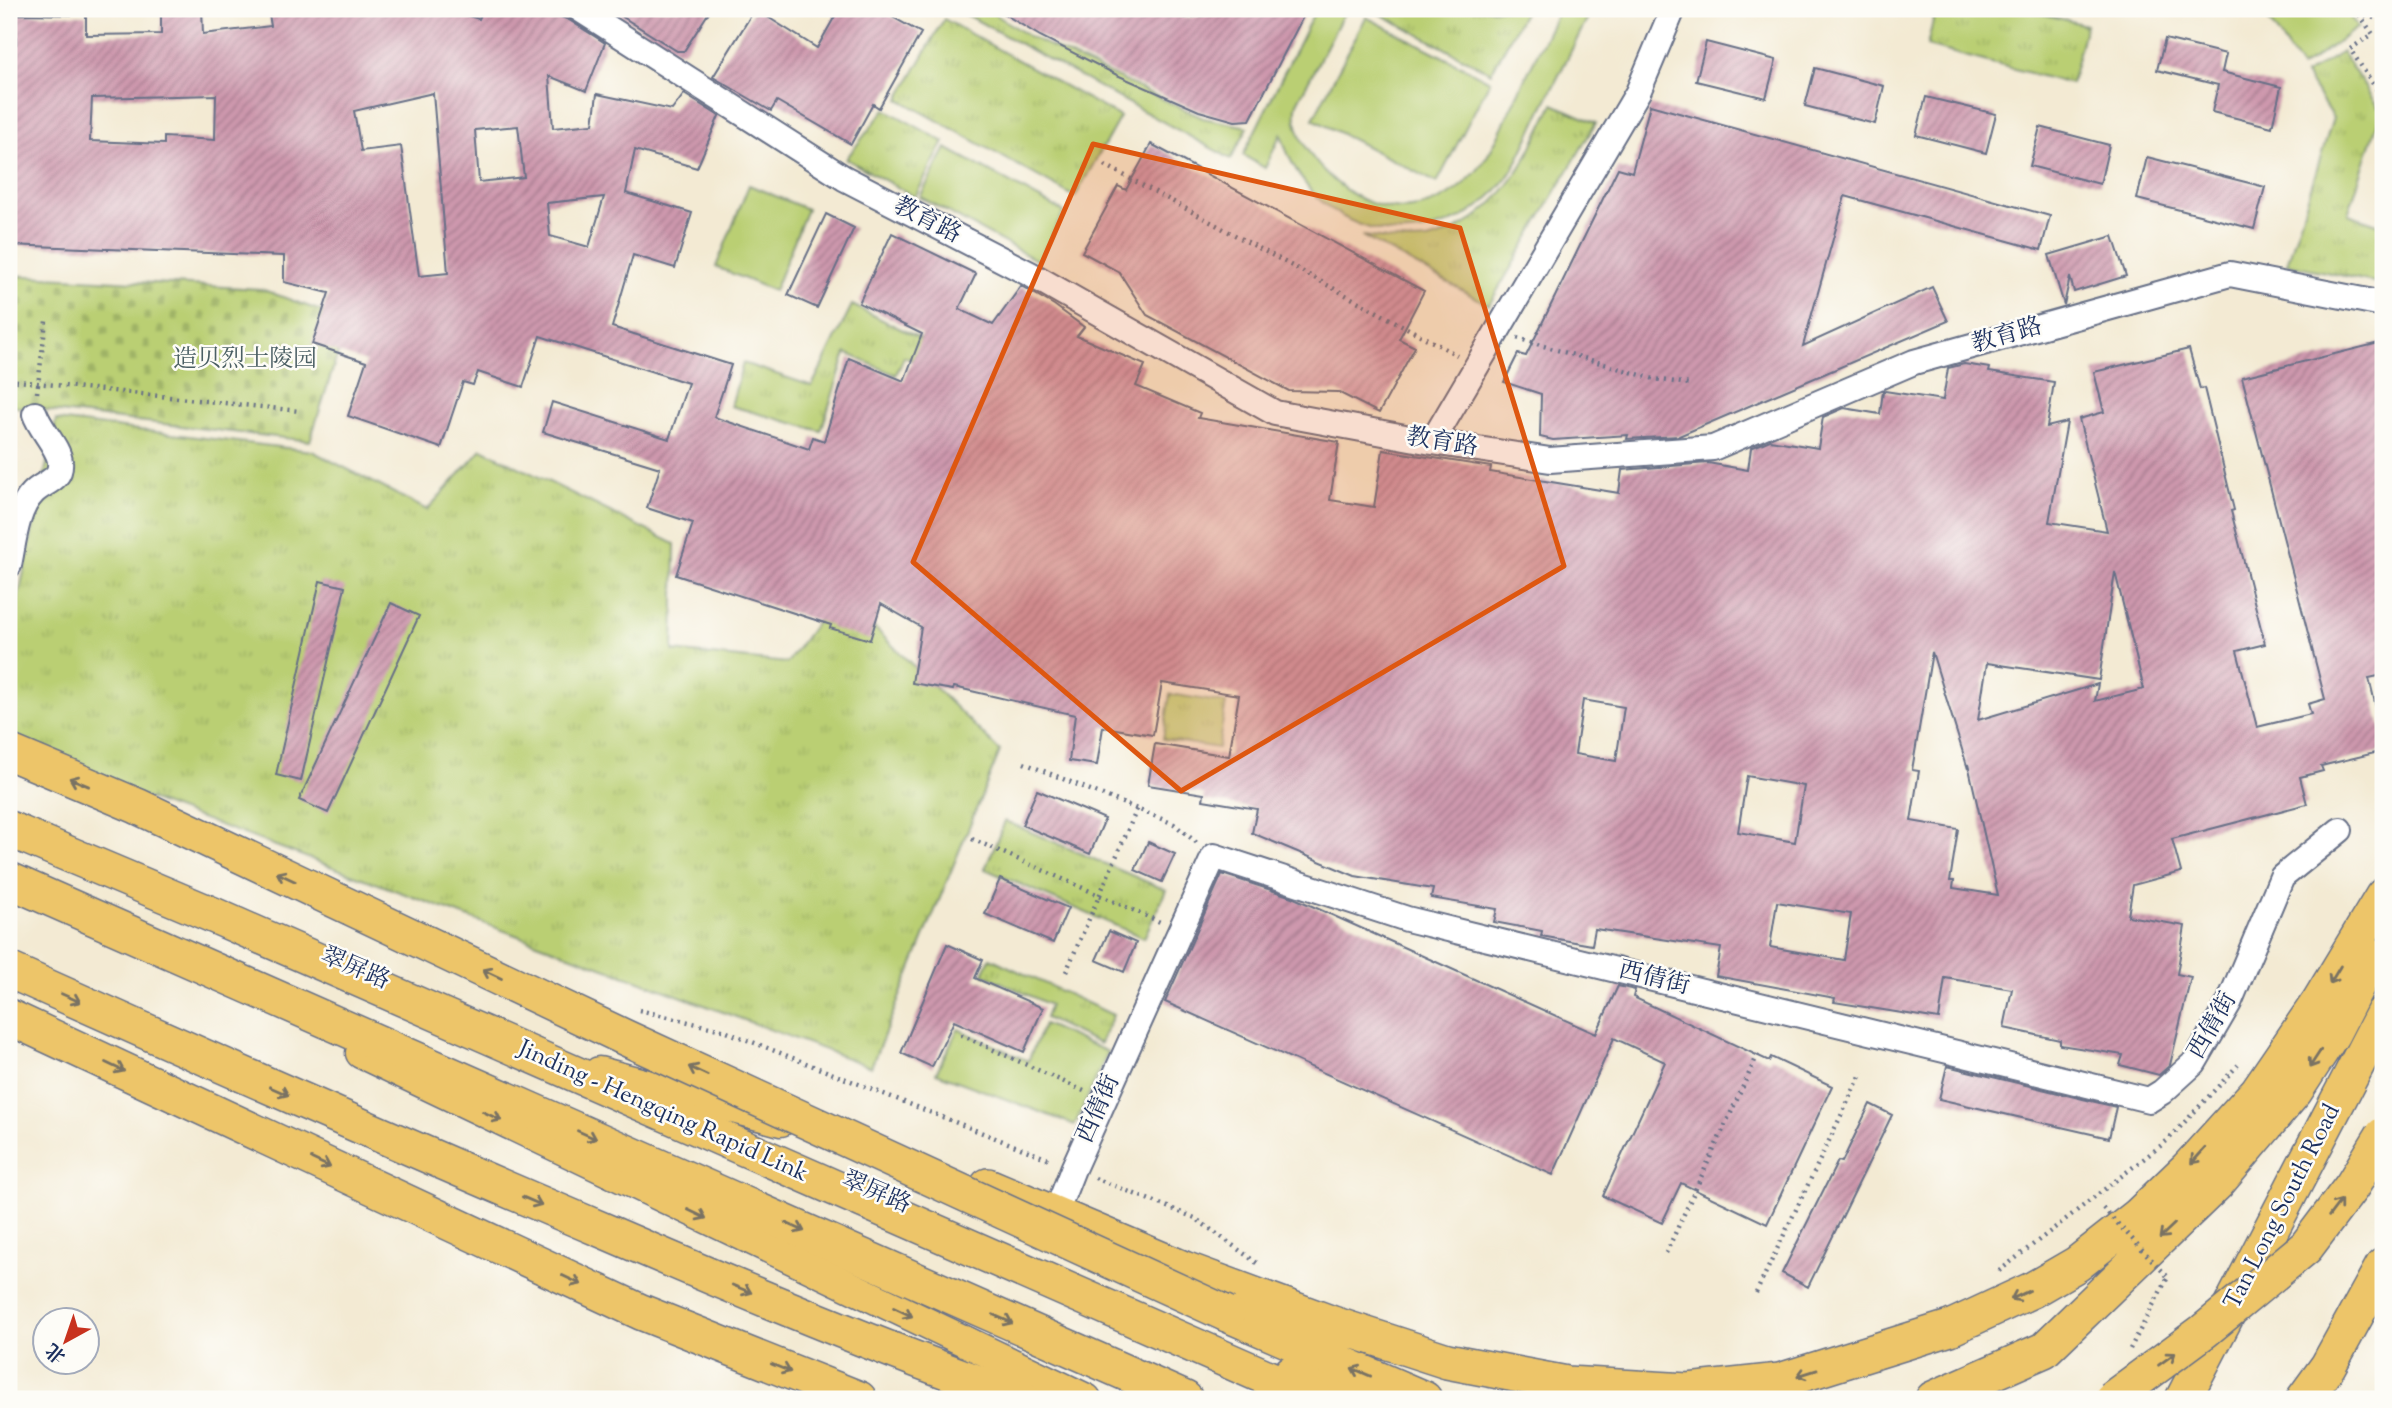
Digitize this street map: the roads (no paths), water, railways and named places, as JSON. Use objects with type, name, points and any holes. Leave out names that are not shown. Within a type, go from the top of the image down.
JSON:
[{"type":"highway","points":[[9,752],[137,806],[626,1038],[1227,1314],[1424,1399]]},
{"type":"highway","name":"Jinding - Hengqing Rapid Link","points":[[9,828],[1316,1399]]},
{"type":"highway","points":[[9,880],[1185,1399]]},
{"type":"highway","points":[[926,1160],[1184,1269],[1333,1324],[1447,1361],[1567,1384],[1688,1391],[1780,1381],[1950,1328],[2032,1290],[2077,1264],[2138,1216],[2188,1168],[2258,1091],[2319,1002],[2383,896]]},
{"type":"highway","points":[[1933,1399],[2044,1350],[2217,1183],[2295,1091],[2332,1034],[2383,935]]},
{"type":"highway","points":[[9,970],[369,1131],[640,1247],[917,1362],[1023,1399]]},
{"type":"highway","name":"Tan Long South Road","points":[[2183,1399],[2383,1014]]},
{"type":"highway","points":[[9,1017],[641,1312],[859,1399]]},
{"type":"highway","points":[[2112,1399],[2204,1331],[2306,1247],[2352,1186],[2383,1135]]},
{"type":"highway","points":[[2304,1399],[2370,1304],[2383,1266]]},
{"type":"main road","name":"翠屏路","points":[[9,820],[1358,1399]]},
{"type":"main road","points":[[9,889],[79,919],[1086,1399]]},
{"type":"main road","points":[[585,1068],[926,1160]]},
{"type":"street","name":"教育路","points":[[579,9],[844,178],[1030,274],[1275,413],[1432,442],[1550,460],[1713,448],[1914,362],[2230,274],[2383,304]]},
{"type":"street","points":[[1432,442],[1638,92],[1673,9]]},
{"type":"street","points":[[9,565],[24,507],[34,492],[55,478],[60,466],[60,459],[39,427],[35,414]]},
{"type":"street","name":"西倩街","points":[[1055,1215],[1073,1169],[1214,856],[1407,919],[2149,1100],[2194,1063],[2229,1003],[2282,877],[2340,830]]},
{"type":"park label","name":"造贝烈士陵园","points":[[245,360]]}]
